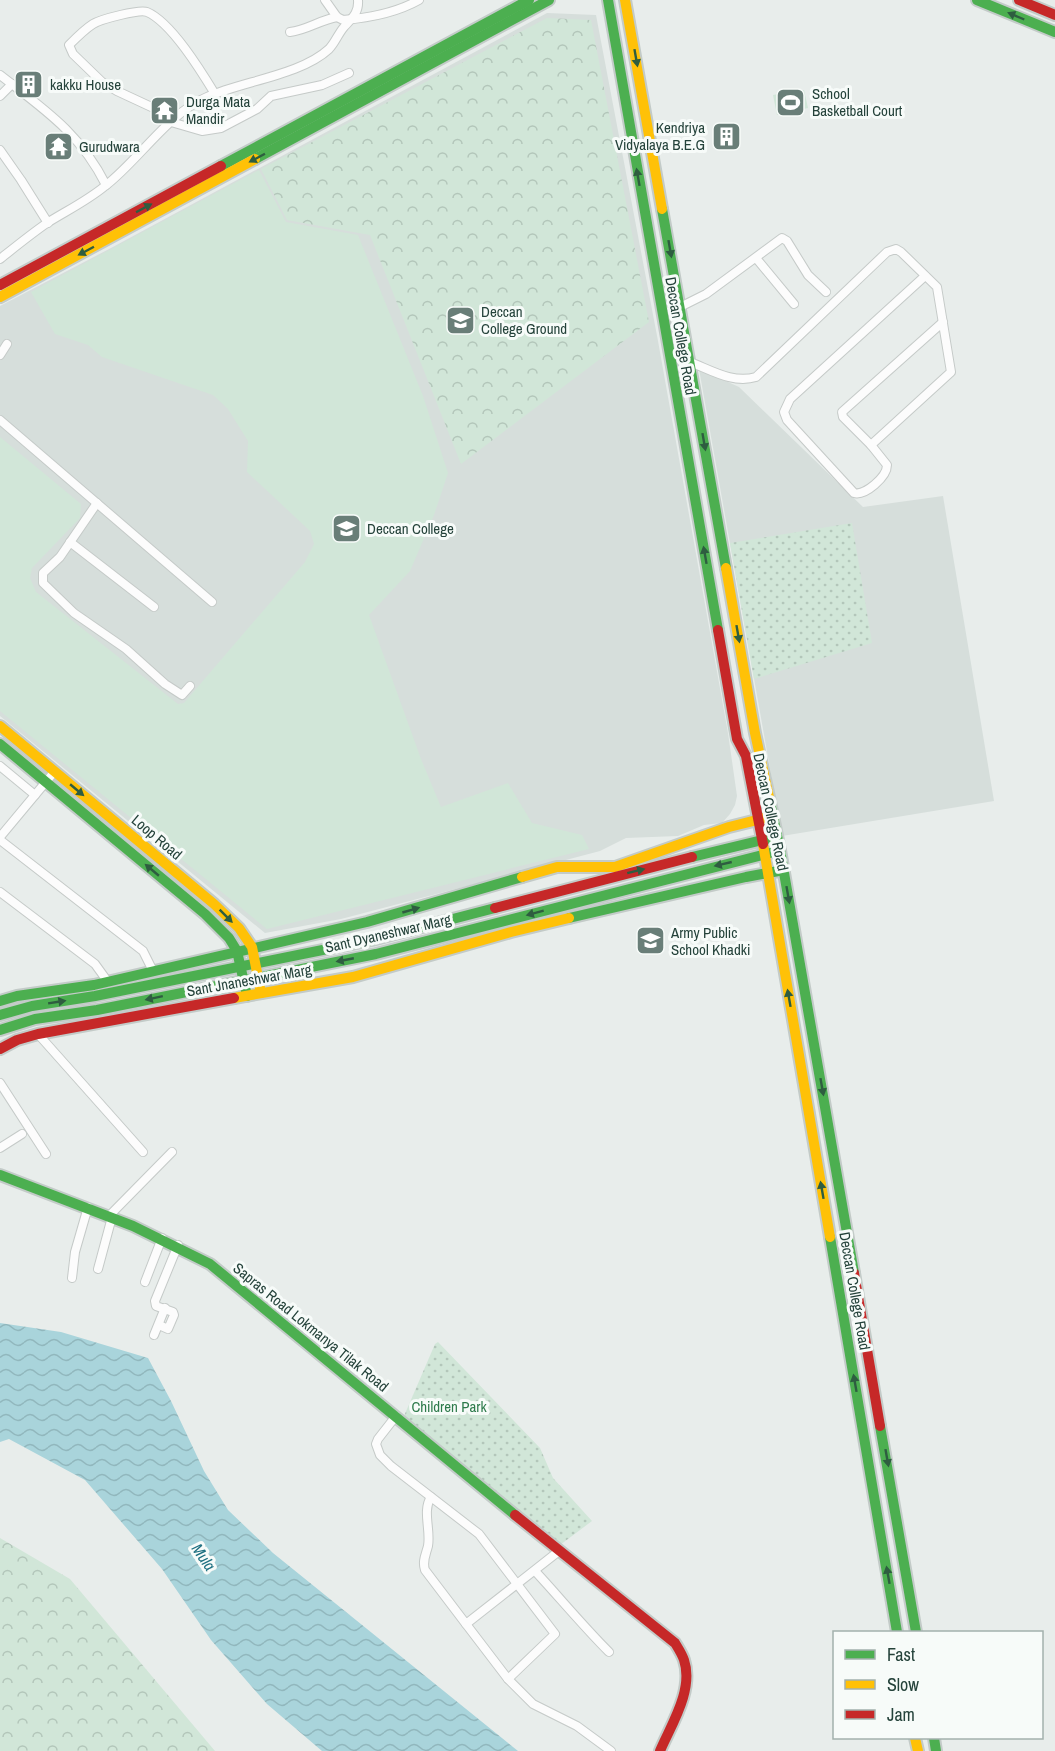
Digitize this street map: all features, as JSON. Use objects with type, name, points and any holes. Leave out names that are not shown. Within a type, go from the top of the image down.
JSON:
[{"type":"main road","points":[[0,285],[529,0]]},
{"type":"main road","points":[[0,297],[549,0]]},
{"type":"main road","name":"Deccan College Road","points":[[608,0],[737,739],[746,756],[760,840],[768,872],[897,1631]]},
{"type":"main road","name":"Deccan College Road","points":[[625,0],[755,733],[784,870],[916,1631]]},
{"type":"main road","points":[[977,0],[1055,33]]},
{"type":"main road","points":[[1019,0],[1055,15]]},
{"type":"main road","name":"Loop Road","points":[[0,726],[214,904],[238,928],[252,947],[261,993]]},
{"type":"main road","name":"Loop Road","points":[[0,744],[205,914],[229,938],[237,951],[247,996]]},
{"type":"main road","name":"Sant Jnaneshwar Marg","points":[[0,1001],[108,982],[367,922],[557,867],[615,867],[729,827],[773,816]]},
{"type":"main road","name":"Sant Dyaneshwar Marg","points":[[0,1015],[32,1006],[95,996],[372,940],[597,881],[778,837]]},
{"type":"main road","name":"Sant Dyaneshwar Marg","points":[[0,1030],[35,1020],[97,1010],[376,954],[780,850]]},
{"type":"main road","points":[[596,868],[597,881]]},
{"type":"main road","name":"Sant Jnaneshwar Marg","points":[[0,1049],[17,1040],[38,1034],[380,970],[511,932],[784,870]]},
{"type":"main road","name":"Sapras Road Lokmanya Tilak Road","points":[[0,1175],[88,1207],[162,1238],[210,1264],[559,1551],[667,1635],[681,1652],[686,1671],[686,1692],[660,1751]]},
{"type":"street","points":[[325,0],[343,20],[388,13],[419,0]]},
{"type":"street","points":[[0,259],[48,223],[106,185],[171,122],[191,106],[215,94],[304,66],[329,49],[357,10],[358,0]]},
{"type":"street","points":[[215,94],[181,45],[163,24],[148,13],[141,11],[94,24],[69,45],[73,54],[102,82],[160,111],[171,122],[202,130],[220,128],[257,109],[271,96],[322,85],[349,74]]},
{"type":"street","points":[[290,32],[302,31],[320,22],[338,17]]},
{"type":"street","points":[[0,75],[71,133],[91,157],[106,185]]},
{"type":"street","points":[[0,96],[12,84]]},
{"type":"street","points":[[0,150],[48,223]]},
{"type":"street","points":[[680,307],[706,294],[782,238],[787,241],[808,275],[826,292]]},
{"type":"street","points":[[690,362],[737,380],[756,377],[887,252],[896,249],[937,287],[951,372],[871,445]]},
{"type":"street","points":[[756,258],[794,304]]},
{"type":"street","points":[[926,276],[786,405],[784,412],[787,420],[854,493],[859,495],[864,493],[887,471],[887,465],[843,417],[842,412],[943,322]]},
{"type":"street","points":[[0,355],[7,344]]},
{"type":"street","points":[[0,420],[212,602]]},
{"type":"street","points":[[97,503],[60,558],[43,573],[43,583],[74,613],[126,649],[173,690],[182,695],[190,686]]},
{"type":"street","points":[[70,542],[154,608]]},
{"type":"street","points":[[0,766],[35,795]]},
{"type":"street","points":[[55,771],[0,838],[143,951],[153,971]]},
{"type":"street","points":[[0,892],[95,964],[108,982]]},
{"type":"street","points":[[38,1034],[143,1152]]},
{"type":"street","points":[[0,1083],[46,1154]]},
{"type":"street","points":[[0,1148],[22,1134]]},
{"type":"street","points":[[98,1269],[110,1216],[172,1152]]},
{"type":"street","points":[[72,1278],[75,1252],[88,1207]]},
{"type":"street","points":[[145,1282],[162,1238]]},
{"type":"street","points":[[154,1335],[159,1325],[168,1329],[174,1315],[173,1311],[156,1306],[155,1301],[178,1245]]},
{"type":"street","points":[[396,1416],[378,1439],[377,1449],[391,1466],[479,1534],[555,1634],[508,1679]]},
{"type":"street","points":[[431,1497],[427,1508],[429,1533],[425,1570],[508,1679],[540,1708],[577,1726],[611,1751]]},
{"type":"street","points":[[466,1624],[559,1551]]},
{"type":"street","points":[[535,1571],[579,1622],[609,1652]]},
{"type":"shaded area","name":"Deccan College","points":[[547,13],[596,15],[658,341],[728,733],[737,796],[735,805],[722,823],[704,825],[678,836],[626,838],[600,851],[341,919],[265,933],[0,716],[0,306]]},
{"type":"shaded area","points":[[699,369],[739,387],[863,507],[943,496],[994,801],[782,836]]},
{"type":"green space","points":[[547,18],[591,20],[649,322],[461,464],[370,235],[287,220],[261,169]]},
{"type":"green space","name":"School Basketball Court","points":[[804,90],[808,108],[777,115],[773,95]]},
{"type":"green space","points":[[259,170],[286,222],[358,235],[423,396],[448,473],[434,515],[410,571],[369,615],[421,759],[441,807],[508,783],[532,823],[582,835],[589,849],[267,929],[0,711],[0,437],[81,504],[80,518],[32,568],[30,578],[36,592],[178,704],[184,703],[305,562],[314,544],[310,531],[247,472],[248,441],[228,409],[213,395],[102,357],[88,345],[55,334],[31,292]]},
{"type":"green space","points":[[852,523],[872,643],[754,679],[730,543]]},
{"type":"green space","name":"Children Park","points":[[438,1342],[540,1448],[553,1478],[592,1521],[560,1545],[404,1416],[435,1344]]},
{"type":"green space","points":[[0,1538],[70,1579],[215,1751],[0,1751]]},
{"type":"water","name":"Mula","points":[[0,1323],[61,1332],[148,1358],[204,1471],[228,1510],[273,1553],[518,1751],[322,1751],[267,1704],[211,1640],[162,1569],[85,1480],[9,1439],[0,1442]]},
{"type":"traffic: fast","points":[[221,166],[529,0]]},
{"type":"traffic: fast","points":[[255,159],[549,0]]},
{"type":"traffic: fast","points":[[608,0],[718,630]]},
{"type":"traffic: fast","points":[[977,0],[1055,32]]},
{"type":"traffic: fast","points":[[662,209],[726,568]]},
{"type":"traffic: fast","points":[[0,744],[205,914],[229,938],[237,951],[247,996]]},
{"type":"traffic: fast","points":[[770,802],[854,1273]]},
{"type":"traffic: fast","points":[[692,857],[767,839]]},
{"type":"traffic: fast","points":[[0,1030],[35,1019],[97,1010],[376,954],[770,853]]},
{"type":"traffic: fast","points":[[569,918],[784,870]]},
{"type":"traffic: fast","points":[[0,1001],[17,996],[94,985],[367,922],[522,877]]},
{"type":"traffic: fast","points":[[0,1015],[32,1006],[95,996],[372,940],[495,908]]},
{"type":"traffic: fast","points":[[0,1175],[133,1226],[210,1264],[515,1515]]},
{"type":"traffic: fast","points":[[830,1237],[897,1631]]},
{"type":"traffic: fast","points":[[880,1426],[916,1631]]},
{"type":"traffic: fast","points":[[934,1739],[936,1751]]},
{"type":"traffic: slow","points":[[625,0],[662,209]]},
{"type":"traffic: slow","points":[[0,297],[255,159]]},
{"type":"traffic: slow","points":[[726,568],[755,733],[770,802]]},
{"type":"traffic: slow","points":[[0,726],[214,904],[239,928],[252,947],[261,993]]},
{"type":"traffic: slow","points":[[522,877],[557,867],[615,867],[729,827],[773,816]]},
{"type":"traffic: slow","points":[[763,844],[830,1237]]},
{"type":"traffic: slow","points":[[234,998],[353,977],[569,918]]},
{"type":"traffic: slow","points":[[915,1739],[918,1751]]},
{"type":"traffic: jam","points":[[1019,0],[1055,15]]},
{"type":"traffic: jam","points":[[0,285],[221,166]]},
{"type":"traffic: jam","points":[[718,630],[737,739],[746,756],[763,844]]},
{"type":"traffic: jam","points":[[495,908],[692,857]]},
{"type":"traffic: jam","points":[[0,1049],[17,1040],[38,1034],[234,998]]},
{"type":"traffic: jam","points":[[854,1273],[880,1426]]},
{"type":"traffic: jam","points":[[515,1515],[675,1643],[684,1660],[686,1683],[680,1707],[660,1751]]},
{"type":"place","name":"kakku House","points":[[29,84]]},
{"type":"place","name":"School Basketball Court","points":[[791,102]]},
{"type":"place","name":"Durga Mata Mandir","points":[[165,110]]},
{"type":"place","name":"Kendriya Vidyalaya B.E.G","points":[[726,136]]},
{"type":"place","name":"Gurudwara","points":[[58,146]]},
{"type":"place","name":"Deccan College Ground","points":[[460,320]]},
{"type":"place","name":"Deccan College","points":[[346,528]]},
{"type":"place","name":"Army Public School Khadki","points":[[650,941]]}]
